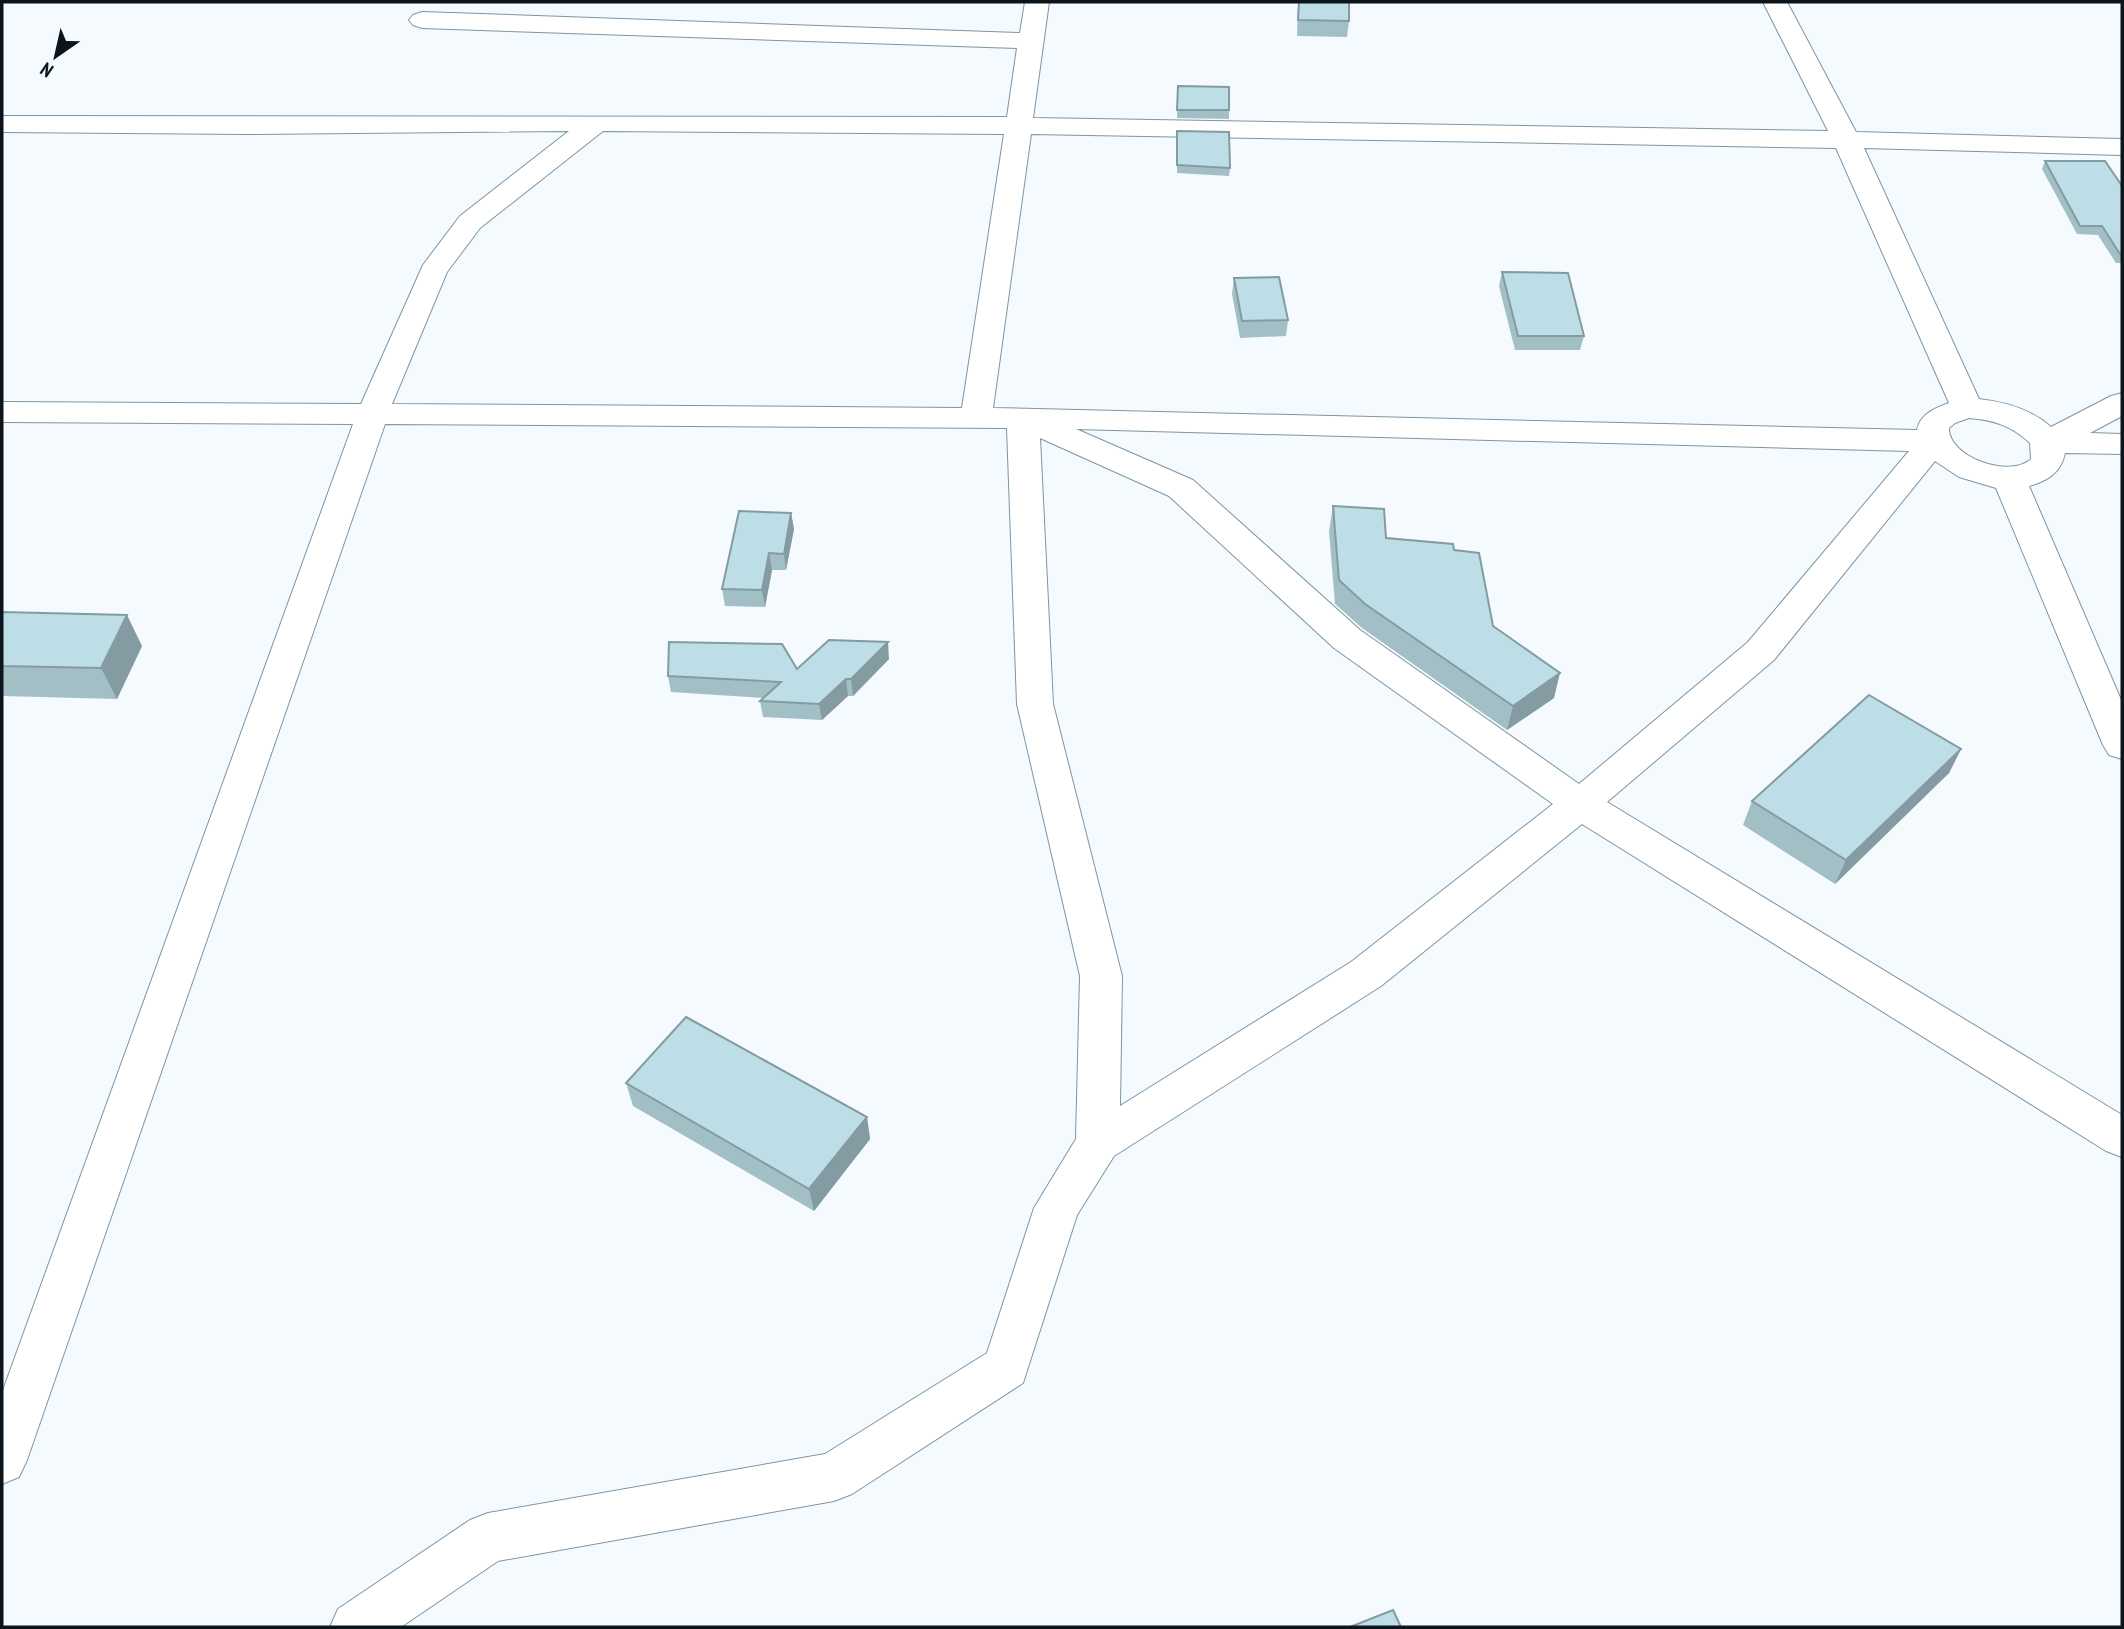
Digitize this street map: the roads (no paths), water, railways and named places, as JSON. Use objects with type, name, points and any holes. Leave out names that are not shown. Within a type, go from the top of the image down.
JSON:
[{"type":"street","points":[[976,418],[1037,2]]},
{"type":"street","points":[[1775,2],[1846,139],[1967,408]]},
{"type":"street","points":[[422,20],[1032,41]]},
{"type":"street","points":[[2,124],[1020,127],[1846,139],[2122,147]]},
{"type":"street","points":[[2,1460],[373,412],[433,271],[470,222],[595,124]]},
{"type":"street","points":[[2047,443],[2122,403]]},
{"type":"street","points":[[1967,408],[1992,410],[2015,417],[2035,429],[2047,443],[2050,454],[2047,464],[2038,472],[2009,479],[1971,472],[1941,452],[1934,441],[1933,429],[1938,419],[1951,411],[1967,408]]},
{"type":"street","points":[[2,412],[373,412],[1023,418],[1934,441]]},
{"type":"street","points":[[1023,418],[1181,488],[1346,639],[1580,804],[2122,1138]]},
{"type":"street","points":[[1023,418],[1035,704],[1101,976],[1098,1143]]},
{"type":"street","points":[[356,1627],[488,1538],[834,1477],[1006,1367],[1057,1208],[1098,1143],[1366,974],[1580,804],[1761,651],[1934,441]]},
{"type":"street","points":[[2047,443],[2122,444]]},
{"type":"street","points":[[2009,479],[2122,745]]}]
